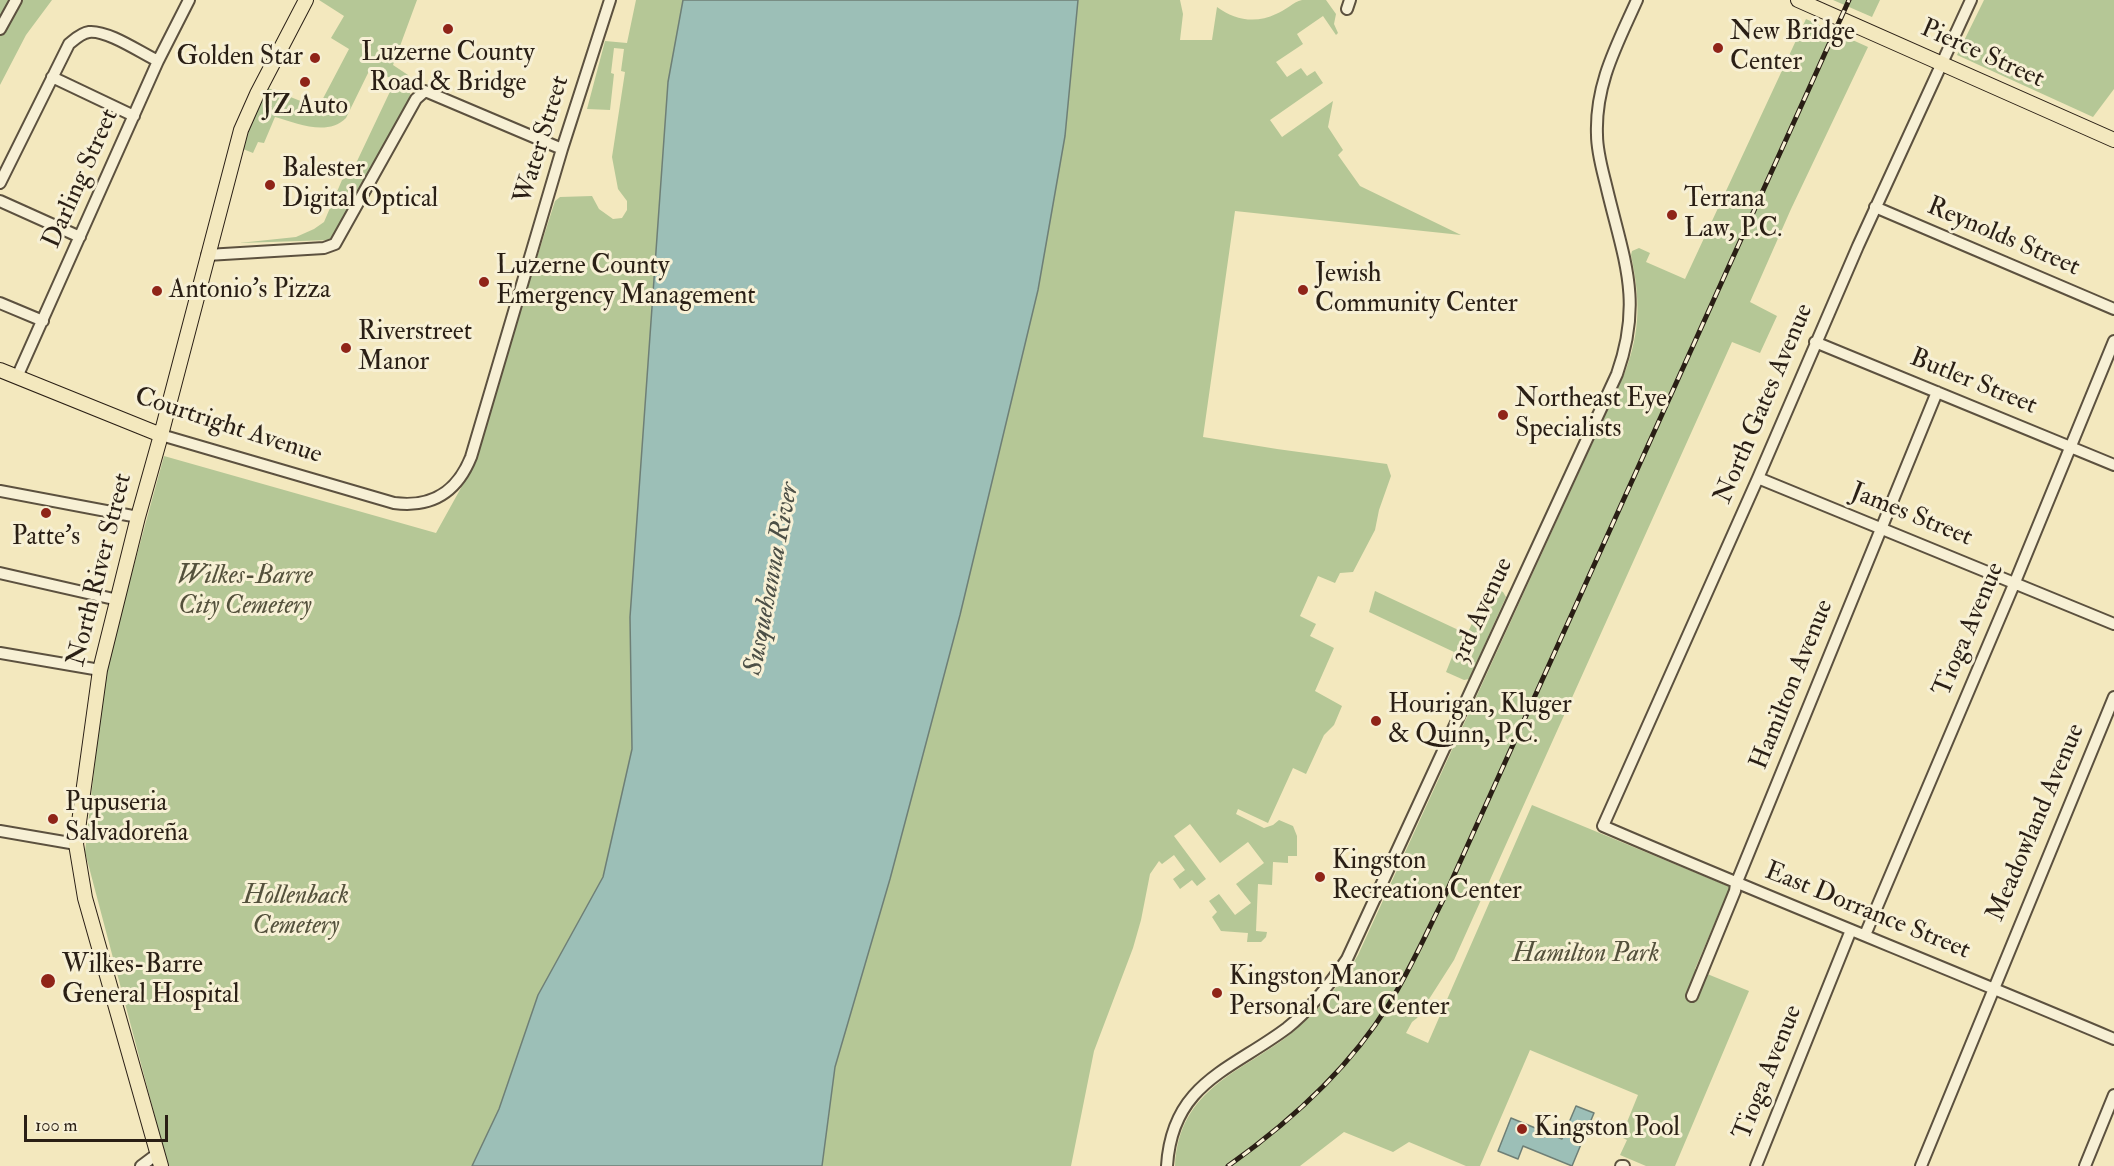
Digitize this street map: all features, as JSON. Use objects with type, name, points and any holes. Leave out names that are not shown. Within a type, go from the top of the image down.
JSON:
[{"type":"main road","name":"North River Street","points":[[159,1160],[85,898],[76,844],[99,670],[241,130],[306,0]]},
{"type":"main road","name":"Pierce Street","points":[[1798,0],[2114,140]]},
{"type":"main road","name":"Courtright Avenue","points":[[0,370],[161,435]]},
{"type":"street","points":[[0,29],[16,0]]},
{"type":"street","name":"Darling Street","points":[[17,376],[158,61],[189,0]]},
{"type":"street","name":"Water Street","points":[[445,493],[457,483],[471,457],[562,149],[610,0]]},
{"type":"street","name":"3rd Avenue","points":[[1167,1166],[1176,1124],[1191,1098],[1218,1073],[1297,1019],[1328,986],[1347,959],[1617,374],[1628,338],[1631,301],[1626,264],[1604,178],[1597,134],[1603,76],[1637,0]]},
{"type":"street","name":"North Gates Avenue","points":[[1603,826],[1758,478],[1875,207],[1971,0]]},
{"type":"street","points":[[0,183],[69,44],[88,32],[104,34],[158,61]]},
{"type":"street","points":[[52,77],[134,116]]},
{"type":"street","points":[[207,255],[324,248],[335,244],[416,99],[425,91],[562,149]]},
{"type":"street","points":[[0,201],[80,237]]},
{"type":"street","name":"Reynolds Street","points":[[1875,207],[2114,309]]},
{"type":"street","points":[[0,303],[43,321]]},
{"type":"street","name":"Tioga Avenue","points":[[1865,935],[2015,582],[2114,341]]},
{"type":"street","name":"Butler Street","points":[[1815,342],[2114,465]]},
{"type":"street","name":"Hamilton Avenue","points":[[1692,996],[1937,392]]},
{"type":"street","name":"Courtright Avenue","points":[[161,435],[390,502],[420,503],[445,493]]},
{"type":"street","name":"James Street","points":[[1758,478],[2114,624]]},
{"type":"street","points":[[0,491],[138,517]]},
{"type":"street","points":[[0,573],[118,600]]},
{"type":"street","points":[[0,653],[99,670]]},
{"type":"street","name":"Meadowland Avenue","points":[[1921,1166],[2114,697]]},
{"type":"street","name":"East Dorrance Street","points":[[1603,826],[1736,884],[1993,987],[2114,1039]]},
{"type":"street","points":[[0,831],[76,844]]},
{"type":"street","name":"Tioga Avenue","points":[[1756,1166],[1851,930]]},
{"type":"street","points":[[2085,1166],[2114,1095]]},
{"type":"street","points":[[141,1166],[159,1160]]},
{"type":"green space","points":[[0,0],[52,0],[26,35],[0,85]]},
{"type":"green space","points":[[319,0],[417,0],[393,65],[408,75],[412,82],[409,101],[331,240],[239,243],[296,237],[324,222],[342,180],[350,176],[395,81],[371,67],[346,118],[338,124],[330,127],[312,127],[275,117],[264,143],[258,142],[253,153],[243,149],[247,129],[268,88],[318,108],[349,49],[331,38],[344,16]]},
{"type":"green space","points":[[636,0],[683,0],[668,82],[630,617],[632,749],[603,877],[538,995],[499,1109],[472,1166],[168,1166],[85,852],[105,671],[164,456],[436,533],[467,477],[555,201],[560,197],[592,196],[599,209],[613,219],[622,218],[627,210],[627,201],[618,189],[612,157],[625,72],[621,71],[624,49],[614,48],[610,110],[587,109],[605,41],[627,43]]},
{"type":"green space","points":[[1078,0],[1180,0],[1183,14],[1180,40],[1212,40],[1217,7],[1238,18],[1253,20],[1279,13],[1302,0],[1326,0],[1336,14],[1334,24],[1338,33],[1336,35],[1323,16],[1297,34],[1303,44],[1276,62],[1287,77],[1301,68],[1307,76],[1315,71],[1323,83],[1270,120],[1282,137],[1333,101],[1328,127],[1343,150],[1338,155],[1360,186],[1461,235],[1235,211],[1203,437],[1387,464],[1391,476],[1379,510],[1375,530],[1353,572],[1340,573],[1335,583],[1318,576],[1300,616],[1316,624],[1310,636],[1334,648],[1315,691],[1342,706],[1334,725],[1324,735],[1306,774],[1293,768],[1268,823],[1238,809],[1236,814],[1264,828],[1279,820],[1293,826],[1297,836],[1297,856],[1288,856],[1288,863],[1273,862],[1272,885],[1258,884],[1256,931],[1267,932],[1266,937],[1261,942],[1247,942],[1248,933],[1221,931],[1212,917],[1217,912],[1209,901],[1219,894],[1235,915],[1251,903],[1236,884],[1264,863],[1248,842],[1220,863],[1190,824],[1174,836],[1206,879],[1197,886],[1192,880],[1180,889],[1173,879],[1185,870],[1174,855],[1162,864],[1159,861],[1150,874],[1133,948],[1094,1051],[1071,1166],[822,1166],[835,1067],[890,879],[960,615],[1038,290],[1065,136]]},
{"type":"green space","points":[[1833,0],[1880,0],[1872,17]]},
{"type":"green space","points":[[1984,0],[2114,0],[2114,89],[2093,117],[1957,55]]},
{"type":"green space","name":"Hamilton Park","points":[[1806,19],[1868,47],[1791,209],[1750,302],[1777,316],[1760,353],[1732,342],[1454,960],[1406,1033],[1428,1043],[1532,805],[1730,887],[1695,969],[1749,991],[1675,1166],[1646,1166],[1620,1155],[1627,1140],[1621,1137],[1638,1095],[1530,1050],[1480,1166],[1466,1166],[1409,1142],[1393,1152],[1344,1132],[1300,1166],[1175,1166],[1179,1139],[1188,1118],[1201,1100],[1216,1085],[1303,1024],[1337,986],[1358,955],[1625,372],[1634,342],[1637,314],[1632,251],[1639,248],[1650,253],[1646,262],[1685,279]]},
{"type":"green space","points":[[1490,586],[1503,592],[1506,597],[1469,679],[1464,680],[1446,672],[1454,652],[1369,612],[1375,591],[1467,634]]},
{"type":"water","name":"Susquehanna River","points":[[683,0],[1078,0],[1065,136],[1038,290],[960,615],[890,879],[835,1067],[822,1166],[472,1166],[499,1109],[538,995],[603,877],[632,749],[630,617],[668,82]]},
{"type":"water","name":"Kingston Pool","points":[[1576,1106],[1594,1113],[1572,1166],[1523,1146],[1518,1159],[1498,1151],[1511,1118],[1562,1139]]},
{"type":"railway","points":[[1228,1166],[1296,1113],[1337,1072],[1373,1028],[1403,979],[1442,902],[1849,0]]},
{"type":"place","name":"Luzerne County Road & Bridge","points":[[448,29]]},
{"type":"place","name":"New Bridge Center","points":[[1718,48]]},
{"type":"place","name":"Golden Star","points":[[315,58]]},
{"type":"place","name":"JZ Auto","points":[[305,82]]},
{"type":"place","name":"Balester Digital Optical","points":[[270,185]]},
{"type":"place","name":"Terrana Law, P.C.","points":[[1672,215]]},
{"type":"place","name":"Luzerne County Emergency Management","points":[[484,282]]},
{"type":"place","name":"Jewish Community Center","points":[[1303,290]]},
{"type":"place","name":"Antonio's Pizza","points":[[157,291]]},
{"type":"place","name":"Riverstreet Manor","points":[[346,348]]},
{"type":"place","name":"Northeast Eye Specialists","points":[[1503,415]]},
{"type":"place","name":"Patte's","points":[[46,513]]},
{"type":"place","name":"Hourigan, Kluger & Quinn, P.C.","points":[[1376,721]]},
{"type":"place","name":"Pupuseria Salvadoreña","points":[[53,819]]},
{"type":"place","name":"Kingston Recreation Center","points":[[1320,877]]},
{"type":"place","name":"Wilkes-Barre General Hospital","points":[[48,981]]},
{"type":"place","name":"Kingston Manor Personal Care Center","points":[[1217,993]]},
{"type":"place","name":"Kingston Pool","points":[[1522,1129]]},
{"type":"park label","name":"Wilkes-Barre City Cemetery","points":[[245,592]]},
{"type":"park label","name":"Hollenback Cemetery","points":[[296,912]]}]
